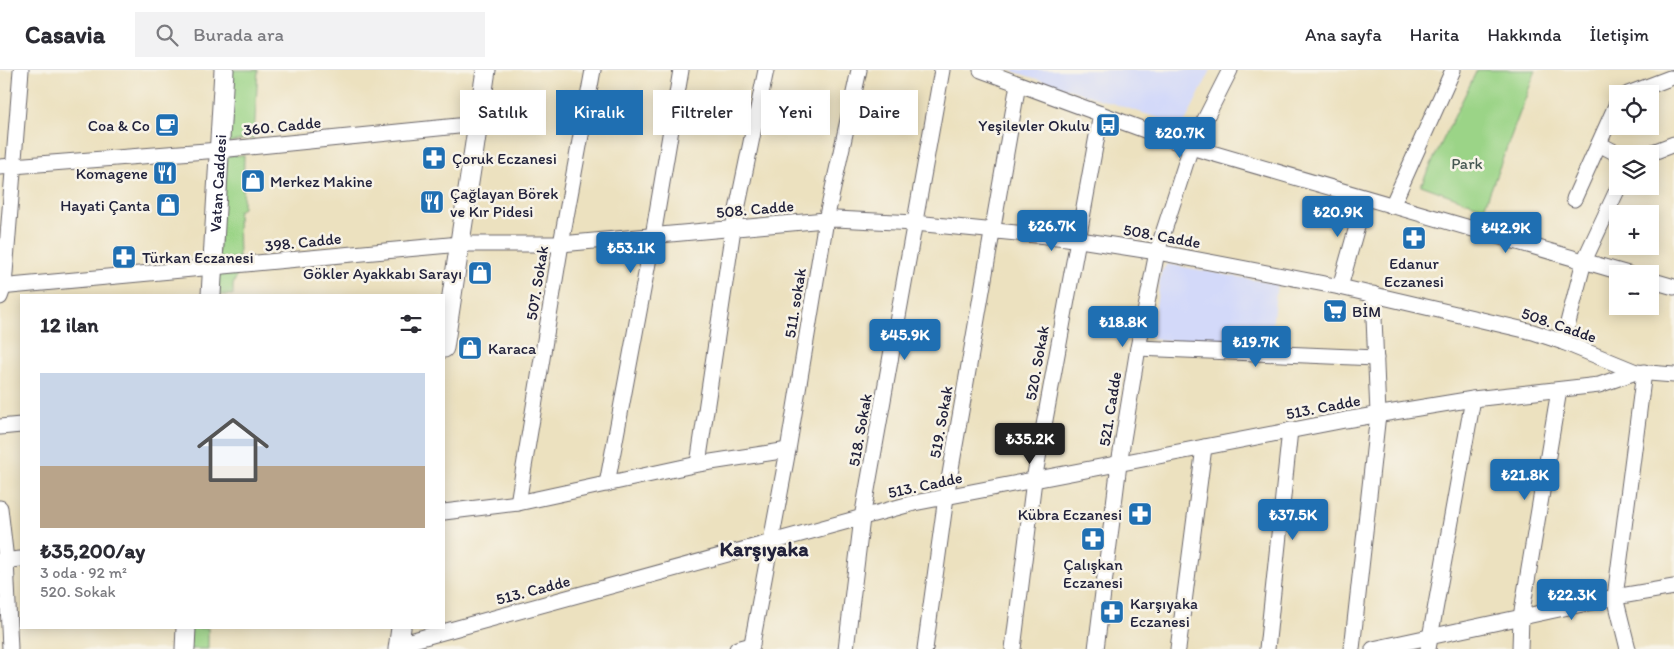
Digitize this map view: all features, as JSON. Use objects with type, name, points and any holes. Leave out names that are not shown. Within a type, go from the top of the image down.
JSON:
[{"type":"main road","name":"Vatan Caddesi","points":[[211,294],[224,70]]},
{"type":"main road","points":[[483,90],[486,70]]},
{"type":"main road","points":[[445,342],[476,135]]},
{"type":"main road","points":[[185,649],[186,629]]},
{"type":"street","points":[[1,290],[6,166],[21,70]]},
{"type":"street","name":"507. Sokak","points":[[518,503],[561,244],[593,70]]},
{"type":"street","points":[[607,484],[653,236],[681,70]]},
{"type":"street","points":[[698,464],[732,229],[766,70]]},
{"type":"street","name":"511. sokak","points":[[770,543],[788,450],[826,220],[859,70]]},
{"type":"street","name":"518. Sokak","points":[[846,649],[862,518],[942,70]]},
{"type":"street","points":[[981,70],[1191,148],[1609,268]]},
{"type":"street","name":"521. Cadde","points":[[1096,649],[1119,464],[1138,348],[1157,252],[1191,148],[1230,70]]},
{"type":"street","points":[[1392,206],[1453,70]]},
{"type":"street","points":[[1652,85],[1670,78]]},
{"type":"street","name":"519. Sokak","points":[[925,649],[946,497],[1018,84]]},
{"type":"street","name":"520. Sokak","points":[[1012,649],[1034,480],[1100,114]]},
{"type":"street","points":[[1574,199],[1609,121]]},
{"type":"street","name":"360. Cadde","points":[[6,166],[218,150],[460,126]]},
{"type":"street","points":[[1599,144],[1609,149]]},
{"type":"street","points":[[1659,150],[1674,144]]},
{"type":"street","points":[[1563,342],[1584,261],[1615,195]]},
{"type":"street","points":[[1340,287],[1365,198]]},
{"type":"street","name":"508. Cadde","points":[[460,244],[561,244],[836,219],[915,224],[1077,240],[1157,252],[1373,294],[1533,332],[1640,372]]},
{"type":"street","name":"398. Cadde","points":[[1,290],[460,244]]},
{"type":"street","points":[[1659,283],[1674,287]]},
{"type":"street","points":[[1352,649],[1378,414],[1373,294]]},
{"type":"street","points":[[1138,348],[1376,358]]},
{"type":"street","points":[[1628,649],[1615,596],[1640,372]]},
{"type":"street","name":"513. Cadde","points":[[445,628],[770,543],[914,503],[1378,414],[1473,399],[1599,385],[1640,372],[1674,375]]},
{"type":"street","points":[[1520,649],[1522,617],[1559,390]]},
{"type":"street","points":[[1429,643],[1473,399]]},
{"type":"street","points":[[0,427],[20,425]]},
{"type":"street","points":[[1267,649],[1290,430]]},
{"type":"street","points":[[1178,649],[1204,447]]},
{"type":"street","points":[[445,512],[518,503],[698,464],[788,450]]},
{"type":"street","points":[[0,508],[10,649]]},
{"type":"street","points":[[737,649],[752,647],[770,543]]},
{"type":"street","points":[[3,561],[20,559]]},
{"type":"street","points":[[1373,649],[1429,643],[1522,617],[1615,596],[1674,587]]},
{"type":"street","name":"513. Cadde","points":[[399,640],[441,629]]},
{"type":"shaded area","points":[[1009,70],[1211,70],[1183,126]]},
{"type":"shaded area","points":[[1167,264],[1277,284],[1270,346],[1151,339],[1161,272]]},
{"type":"green space","points":[[231,70],[258,70],[254,138],[225,143]]},
{"type":"green space","name":"Park","points":[[1477,70],[1536,70],[1484,208],[1421,185]]},
{"type":"green space","points":[[244,155],[243,208],[238,211],[239,258],[218,259],[225,156]]},
{"type":"green space","points":[[238,272],[233,285],[233,294],[217,294],[218,274]]},
{"type":"green space","points":[[190,629],[208,629],[208,649],[189,649]]},
{"type":"place","name":"Coa & Co","points":[[167,125]]},
{"type":"place","name":"Yeşilevler Okulu","points":[[1108,125]]},
{"type":"place","name":"Çoruk Eczanesi","points":[[434,158]]},
{"type":"place","name":"Komagene","points":[[165,173]]},
{"type":"place","name":"Merkez Makine","points":[[253,181]]},
{"type":"place","name":"Çağlayan Börek ve Kır Pidesi","points":[[432,202]]},
{"type":"place","name":"Hayati Çanta","points":[[168,205]]},
{"type":"place","name":"Edanur Eczanesi","points":[[1414,238]]},
{"type":"place","name":"Türkan Eczanesi","points":[[124,257]]},
{"type":"place","name":"Gökler Ayakkabı Sarayı","points":[[480,273]]},
{"type":"place","name":"BİM","points":[[1335,311]]},
{"type":"place","name":"Karaca","points":[[470,348]]},
{"type":"place","name":"Kübra Eczanesi","points":[[1140,514]]},
{"type":"place","name":"Çalışkan Eczanesi","points":[[1093,539]]},
{"type":"place","name":"Karşıyaka Eczanesi","points":[[1112,612]]},
{"type":"district","name":"Karşıyaka","points":[[764,548]]}]
